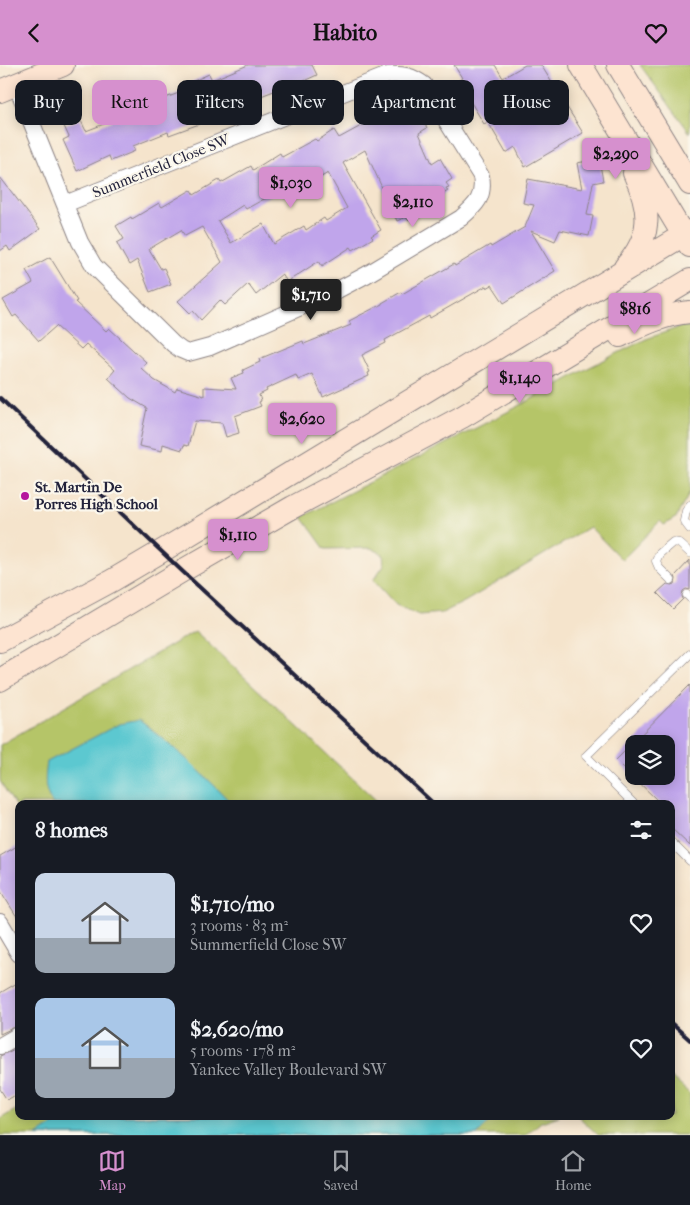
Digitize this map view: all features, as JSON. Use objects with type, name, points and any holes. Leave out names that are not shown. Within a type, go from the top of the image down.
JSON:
[{"type":"main road","points":[[8,88],[64,65]]},
{"type":"main road","points":[[0,641],[104,585],[171,546],[618,275],[688,238],[581,65]]},
{"type":"main road","points":[[618,65],[690,184]]},
{"type":"main road","points":[[595,87],[638,183],[646,212],[646,227],[640,246],[618,275]]},
{"type":"main road","points":[[666,143],[690,167]]},
{"type":"main road","points":[[462,417],[690,280]]},
{"type":"main road","points":[[0,680],[293,507],[462,417],[640,327],[677,313],[690,312]]},
{"type":"street","name":"Summerfield Close SW","points":[[8,88],[65,204],[80,242],[94,266],[172,344],[181,351],[188,353],[196,352],[219,343],[328,295],[366,275],[461,218],[472,209],[480,198],[483,187],[480,176],[424,85],[414,78],[400,74],[388,75],[65,204]]},
{"type":"street","points":[[0,922],[15,947]]},
{"type":"street","points":[[0,1047],[15,1038]]},
{"type":"lane","points":[[690,505],[686,511],[684,521],[690,529]]},
{"type":"lane","points":[[671,580],[659,568],[656,561],[659,554],[673,542],[679,543],[690,553]]},
{"type":"lane","points":[[630,800],[586,756],[690,654]]},
{"type":"lane","points":[[675,846],[690,861]]},
{"type":"green space","points":[[640,65],[690,65],[690,133]]},
{"type":"green space","points":[[683,326],[690,326],[690,491],[677,517],[664,525],[660,521],[622,560],[590,527],[466,601],[442,613],[419,615],[396,605],[373,580],[384,565],[383,554],[371,548],[325,549],[302,517],[519,406],[588,368],[646,339]]},
{"type":"green space","points":[[195,631],[376,800],[15,800],[15,805],[0,781],[0,745]]},
{"type":"green space","points":[[675,1081],[690,1094],[690,1135],[598,1135],[582,1120],[675,1120]]},
{"type":"green space","points":[[15,1110],[15,1120],[547,1120],[541,1122],[525,1135],[0,1135],[0,1119]]},
{"type":"water","points":[[139,720],[164,739],[228,800],[51,800],[46,789],[45,779],[47,762],[119,724]]},
{"type":"water","points":[[61,1120],[491,1120],[477,1135],[37,1135]]},
{"type":"building","points":[[248,65],[312,65],[317,75],[306,80],[272,80],[272,92],[262,96],[262,80],[212,80]]},
{"type":"building","points":[[454,65],[495,65],[503,78],[525,65],[541,65],[550,80],[484,80],[484,124],[474,107],[474,80],[459,80],[462,78]]},
{"type":"building","points":[[209,74],[212,80],[196,80]]},
{"type":"building","points":[[177,94],[177,125],[196,125],[169,135],[168,132],[133,146],[135,151],[111,161],[109,156],[77,171],[63,140],[69,137],[64,126],[82,125],[82,123],[86,131],[101,125],[167,125],[167,97]]},
{"type":"building","points":[[569,110],[583,133],[525,167],[515,147],[506,153],[490,125],[569,125]]},
{"type":"building","points":[[363,125],[425,125],[427,128],[419,133],[432,163],[440,158],[452,179],[446,183],[449,187],[446,188],[448,191],[425,205],[427,208],[408,220],[406,217],[397,221],[365,150],[343,163],[381,230],[371,236],[373,238],[353,250],[351,247],[322,266],[319,261],[287,282],[282,274],[256,295],[248,284],[225,305],[220,300],[201,320],[193,311],[190,313],[178,301],[222,262],[202,227],[185,236],[181,230],[149,249],[161,269],[164,268],[171,284],[150,292],[137,260],[129,265],[117,243],[124,239],[116,226],[159,203],[162,207],[191,190],[194,195],[219,180],[221,183],[251,166],[253,170],[280,153],[282,157],[315,139],[317,141],[334,130],[339,138]],"holes":[[[328,173],[347,208],[326,221],[324,218],[306,230],[304,226],[274,244],[263,224],[231,243],[218,221],[243,205],[246,209],[273,194],[279,193],[307,176],[311,183]]]},
{"type":"building","points":[[599,159],[603,181],[593,183],[587,215],[593,216],[589,236],[560,230],[555,241],[531,231],[555,271],[504,303],[492,285],[487,288],[486,286],[430,318],[429,316],[385,340],[386,343],[362,355],[370,372],[368,373],[369,376],[323,397],[312,374],[298,380],[296,375],[266,389],[267,391],[259,395],[261,406],[235,416],[239,433],[226,437],[222,423],[195,421],[188,446],[184,445],[182,450],[163,444],[162,451],[139,446],[147,408],[130,398],[108,378],[115,370],[86,344],[81,349],[56,326],[39,341],[16,315],[13,317],[3,300],[33,283],[26,270],[50,257],[77,301],[75,302],[106,331],[109,328],[146,362],[141,368],[154,380],[175,392],[177,388],[204,396],[204,387],[236,389],[231,378],[244,373],[243,370],[260,362],[259,359],[303,341],[304,344],[351,325],[349,321],[401,292],[402,294],[454,264],[455,266],[490,245],[491,247],[525,227],[534,205],[523,203],[528,179],[582,189],[577,163]]},
{"type":"building","points":[[0,177],[40,229],[10,251],[7,246],[0,251]]},
{"type":"building","points":[[690,560],[690,590],[686,589],[683,591],[683,599],[673,609],[657,593],[667,584],[675,584],[675,576]]},
{"type":"building","points":[[690,685],[690,846],[675,832],[675,800],[657,800],[642,785],[675,785],[675,735],[641,735]]},
{"type":"building","points":[[625,751],[625,769],[616,760]]},
{"type":"building","points":[[15,847],[15,914],[0,890],[0,856]]},
{"type":"building","points":[[15,984],[15,1027],[0,1034],[0,993]]},
{"type":"building","points":[[15,1049],[15,1095],[7,1100],[0,1089],[0,1056]]},
{"type":"railway","points":[[0,398],[182,571],[430,800]]},
{"type":"railway","points":[[675,1027],[690,1040]]},
{"type":"place","name":"St. Martin De Porres High School","points":[[25,496]]}]
